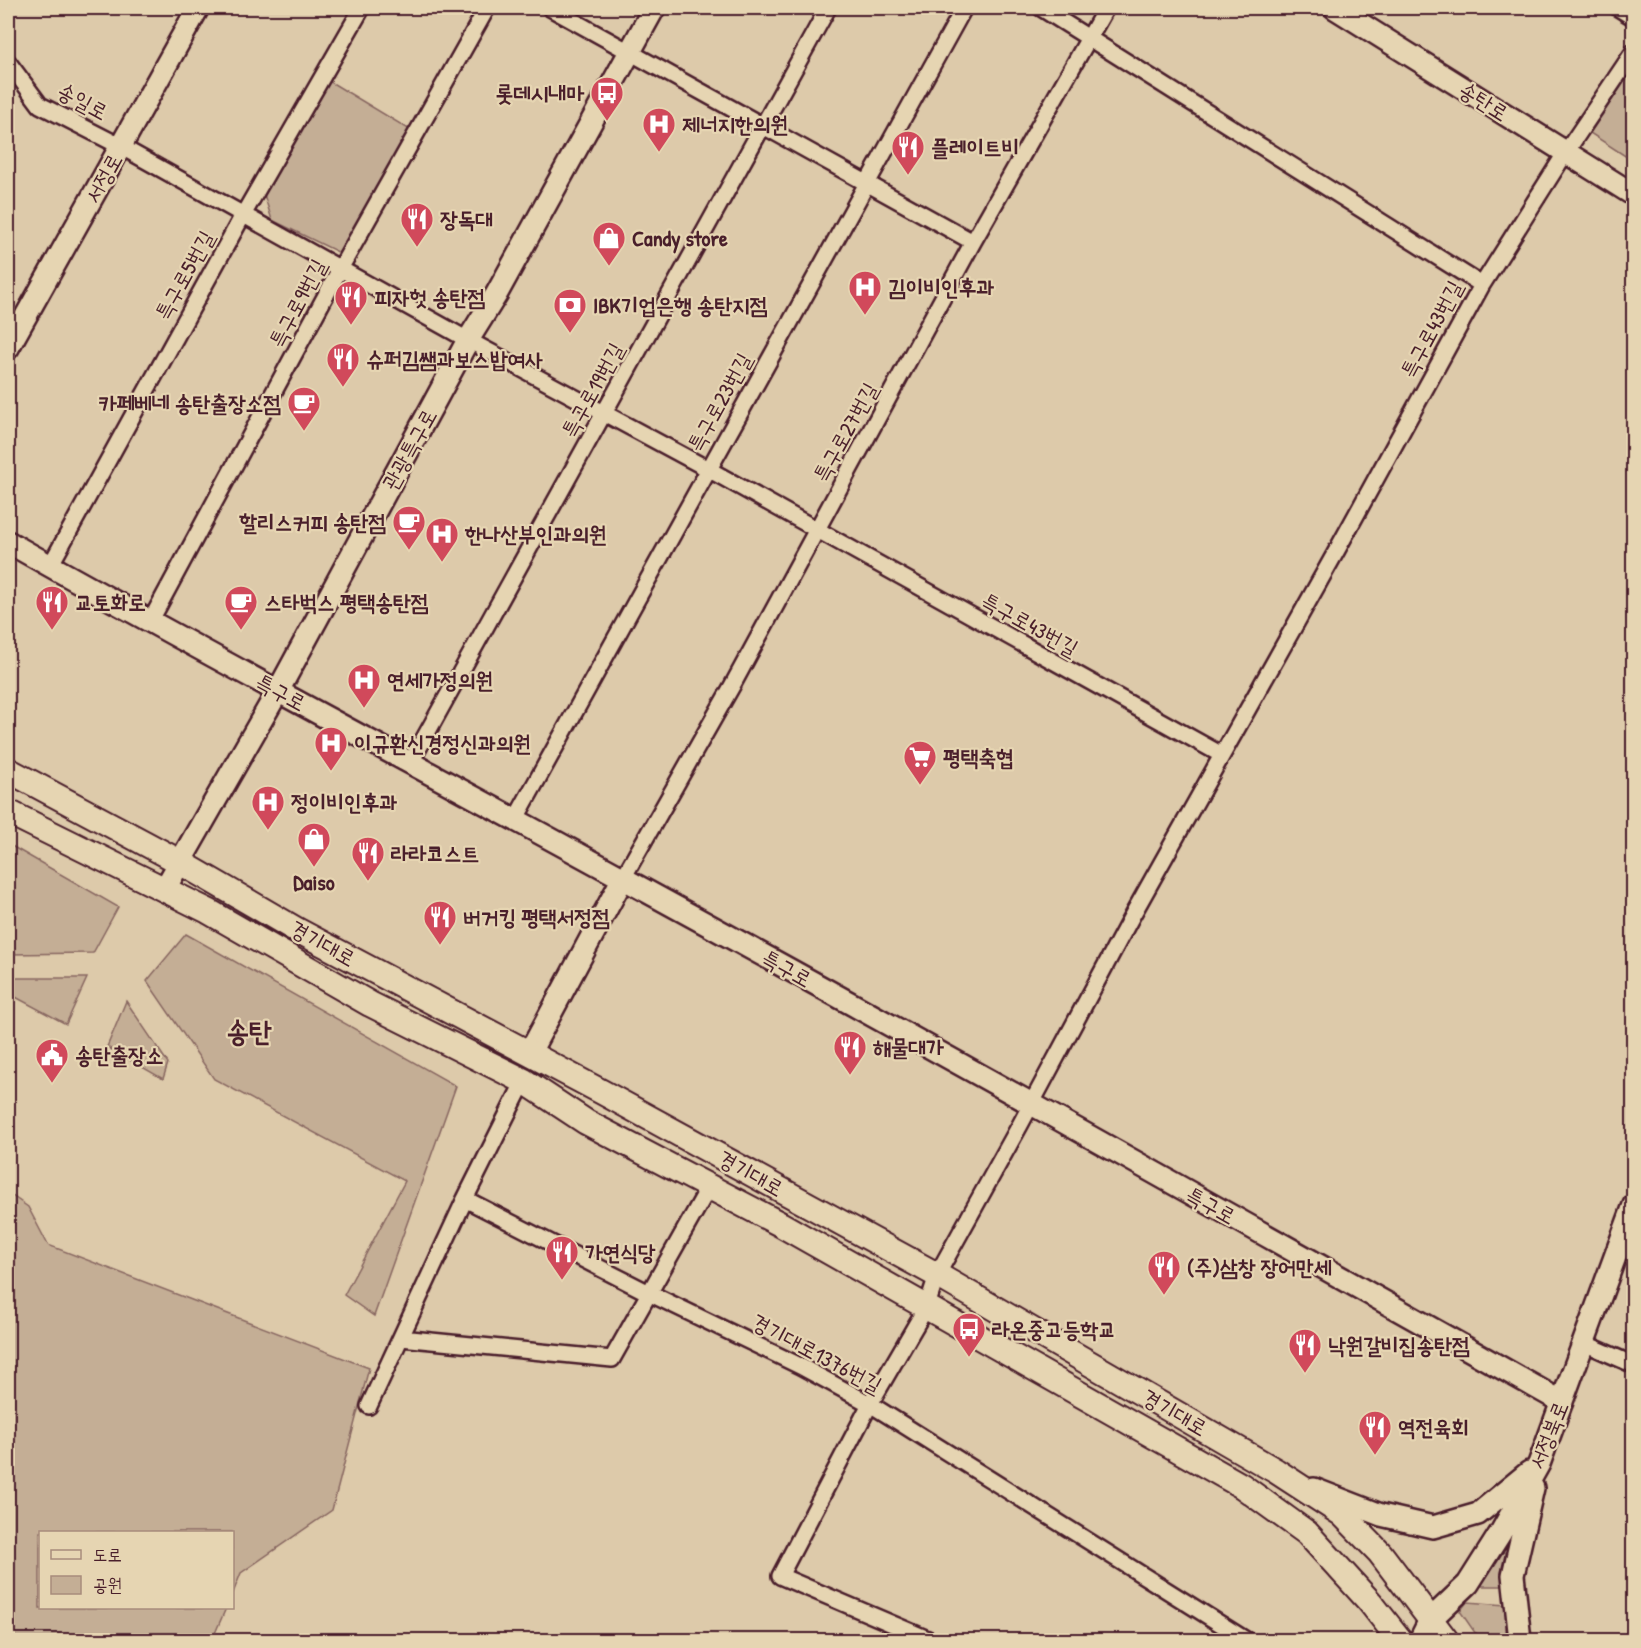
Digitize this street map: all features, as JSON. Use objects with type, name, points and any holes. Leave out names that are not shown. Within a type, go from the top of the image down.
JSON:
[{"type":"main road","name":"경기대로","points":[[8,770],[180,862],[297,930],[602,1092],[937,1275],[1266,1465],[1342,1514],[1380,1553],[1425,1630],[1446,1641]]},
{"type":"main road","name":"경기대로","points":[[8,812],[208,911],[370,1004],[524,1081],[586,1122],[927,1306],[1242,1486],[1307,1533],[1370,1602],[1400,1641]]},
{"type":"street","name":"서정로","points":[[8,348],[198,8]]},
{"type":"street","name":"특구로5번길","points":[[50,566],[243,215],[362,8]]},
{"type":"street","name":"특구로9번길","points":[[150,622],[340,269],[488,8]]},
{"type":"street","points":[[550,8],[974,242]]},
{"type":"street","name":"관광특구로","points":[[164,890],[278,691],[468,340],[496,295],[654,8]]},
{"type":"street","name":"특구로19번길","points":[[411,762],[828,8]]},
{"type":"street","name":"특구로23번길","points":[[515,820],[964,8]]},
{"type":"street","name":"특구로43번길","points":[[930,1641],[780,1576],[870,1404],[927,1306],[937,1275],[1030,1103],[1482,285],[1041,8]]},
{"type":"street","name":"특구로27번길","points":[[623,878],[817,531],[974,242],[1106,8]]},
{"type":"street","name":"송탄로","points":[[1335,8],[1634,195]]},
{"type":"street","points":[[1618,8],[1634,18]]},
{"type":"street","points":[[1482,285],[1566,152],[1634,51]]},
{"type":"street","name":"송일로","points":[[8,62],[40,105],[120,146],[468,340]]},
{"type":"street","name":"특구로43번길","points":[[468,340],[708,469],[1222,755]]},
{"type":"street","name":"특구로","points":[[8,542],[1030,1103],[1562,1402]]},
{"type":"street","points":[[529,1054],[623,878]]},
{"type":"street","points":[[369,1406],[465,1199],[524,1081]]},
{"type":"street","points":[[401,1338],[612,1359],[708,1187]]},
{"type":"street","name":"경기대로1376번길","points":[[465,1199],[649,1293],[800,1366],[870,1404],[1246,1641]]},
{"type":"street","name":"서정북로","points":[[1425,1630],[1468,1584],[1501,1532],[1539,1464],[1634,1205]]},
{"type":"street","points":[[1584,1343],[1634,1365]]},
{"type":"street","points":[[1303,1489],[1314,1488],[1381,1515],[1433,1527],[1478,1514],[1539,1464]]},
{"type":"street","points":[[1520,1641],[1513,1575],[1539,1464]]},
{"type":"green space","points":[[1633,69],[1633,161],[1590,133]]},
{"type":"green space","points":[[329,81],[412,131],[340,253],[272,220],[262,188]]},
{"type":"green space","points":[[8,844],[118,907],[93,953],[8,954]]},
{"type":"green space","points":[[186,934],[456,1086],[374,1316],[344,1295],[405,1181],[214,1079],[147,981]]},
{"type":"green space","points":[[11,978],[87,978],[66,1024],[8,993],[8,982]]},
{"type":"green space","points":[[126,1001],[168,1063],[163,1079],[107,1047]]},
{"type":"green space","points":[[8,1193],[28,1207],[48,1245],[369,1368],[332,1510],[241,1573],[234,1590],[234,1531],[39,1531],[39,1609],[226,1609],[212,1640],[8,1640]]},
{"type":"green space","points":[[1505,1552],[1505,1586],[1477,1586],[1497,1554]]},
{"type":"green space","points":[[1467,1602],[1506,1605],[1506,1640],[1480,1640],[1460,1611]]},
{"type":"place","name":"롯데시내마","points":[[607,122]]},
{"type":"place","name":"제너지한의원","points":[[659,153]]},
{"type":"place","name":"플레이트비","points":[[908,176]]},
{"type":"place","name":"장독대","points":[[417,248]]},
{"type":"place","name":"Candy store","points":[[609,267]]},
{"type":"place","name":"김이비인후과","points":[[865,316]]},
{"type":"place","name":"피자헛 송탄점","points":[[351,326]]},
{"type":"place","name":"IBK기업은행 송탄지점","points":[[570,334]]},
{"type":"place","name":"슈퍼김쌤과보스밥여사","points":[[343,388]]},
{"type":"place","name":"카페베네 송탄출장소점","points":[[304,432]]},
{"type":"place","name":"할리스커피 송탄점","points":[[409,551]]},
{"type":"place","name":"한나산부인과의원","points":[[442,563]]},
{"type":"place","name":"교토화로","points":[[52,631]]},
{"type":"place","name":"스타벅스 평택송탄점","points":[[241,631]]},
{"type":"place","name":"연세가정의원","points":[[364,709]]},
{"type":"place","name":"이규환신경정신과의원","points":[[331,772]]},
{"type":"place","name":"평택축협","points":[[920,786]]},
{"type":"place","name":"정이비인후과","points":[[268,831]]},
{"type":"place","name":"Daiso","points":[[314,868]]},
{"type":"place","name":"라라코스트","points":[[368,882]]},
{"type":"place","name":"버거킹 평택서정점","points":[[440,946]]},
{"type":"place","name":"해물대가","points":[[850,1076]]},
{"type":"place","name":"송탄출장소","points":[[52,1084]]},
{"type":"place","name":"가연식당","points":[[562,1281]]},
{"type":"place","name":"(주)삼창 장어만세","points":[[1164,1296]]},
{"type":"place","name":"라온중고등학교","points":[[969,1358]]},
{"type":"place","name":"낙원갈비집송탄점","points":[[1305,1374]]},
{"type":"place","name":"역전육회","points":[[1375,1456]]},
{"type":"district","name":"송탄","points":[[249,1031]]}]
